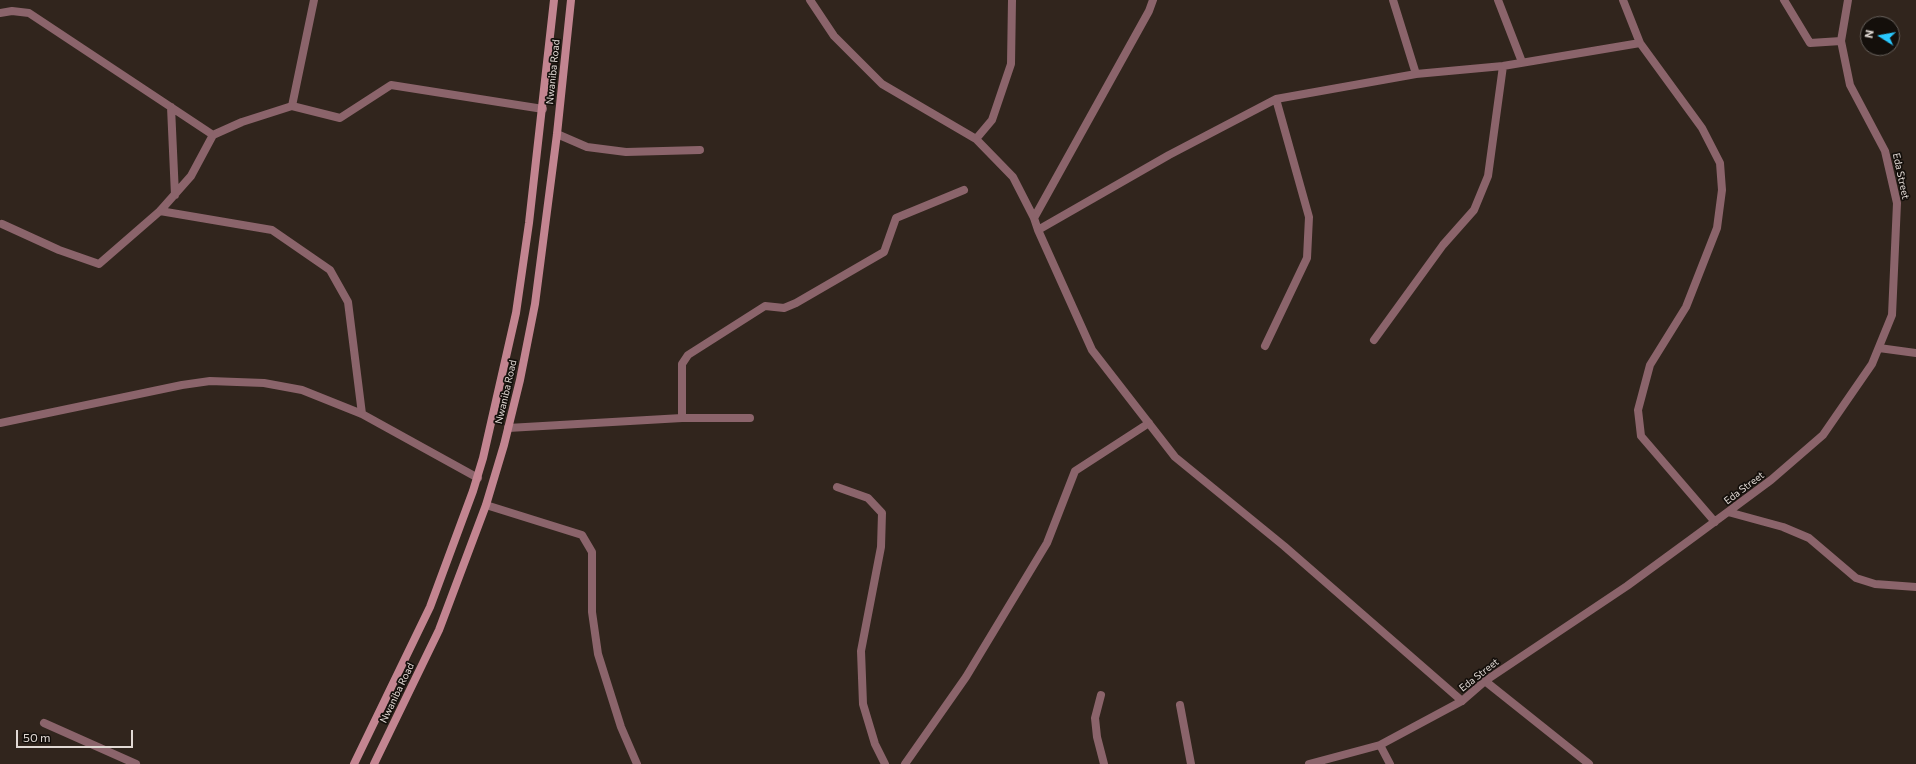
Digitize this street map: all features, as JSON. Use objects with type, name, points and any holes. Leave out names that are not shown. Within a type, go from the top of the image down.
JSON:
[{"type":"main road","points":[[354,764],[430,607],[478,478],[516,313],[543,109],[554,0]]},
{"type":"main road","name":"Nwaniba Road","points":[[374,764],[440,630],[486,505],[508,428],[535,304],[557,134],[571,0]]},
{"type":"street","points":[[292,106],[314,0]]},
{"type":"street","points":[[810,0],[834,36],[882,84],[976,139],[1014,176],[1092,350],[1175,457],[1284,546],[1462,701]]},
{"type":"street","points":[[976,139],[992,120],[1011,64],[1012,0]]},
{"type":"street","points":[[1146,0],[1149,11]]},
{"type":"street","points":[[1034,218],[1149,11],[1153,0]]},
{"type":"street","points":[[1393,0],[1416,74]]},
{"type":"street","points":[[1498,0],[1522,62]]},
{"type":"street","points":[[1623,0],[1640,43],[1702,128],[1720,163],[1722,190],[1717,228],[1686,307],[1650,365],[1638,410],[1641,436],[1715,522]]},
{"type":"street","points":[[1784,0],[1810,43],[1841,41],[1848,0]]},
{"type":"street","points":[[0,13],[12,11],[29,13],[213,135]]},
{"type":"street","name":"Eda Street","points":[[1309,764],[1380,745],[1462,701],[1485,681],[1627,586],[1715,522],[1771,480],[1823,435],[1872,364],[1892,315],[1897,202],[1885,152],[1850,85],[1841,41]]},
{"type":"street","points":[[1038,230],[1169,155],[1276,99],[1416,74],[1503,66],[1640,43]]},
{"type":"street","points":[[1374,340],[1443,245],[1474,210],[1488,176],[1503,66]]},
{"type":"street","points":[[2,224],[59,250],[99,264],[160,211],[175,195],[191,176],[213,135],[242,122],[292,106],[340,118],[391,84],[543,109]]},
{"type":"street","points":[[1265,346],[1307,258],[1309,217],[1276,99]]},
{"type":"street","points":[[171,107],[175,195]]},
{"type":"street","points":[[557,134],[587,147],[626,152],[700,150]]},
{"type":"street","points":[[682,418],[682,364],[688,355],[765,306],[784,308],[796,303],[884,252],[896,218],[964,190]]},
{"type":"street","points":[[160,211],[272,230],[330,270],[348,302],[362,414]]},
{"type":"street","points":[[1879,348],[1916,353]]},
{"type":"street","points":[[0,423],[182,385],[210,381],[264,383],[302,390],[362,414],[478,478]]},
{"type":"street","points":[[508,428],[682,418],[750,418]]},
{"type":"street","points":[[905,764],[966,677],[1047,543],[1075,471],[1149,423]]},
{"type":"street","points":[[837,487],[868,498],[882,513],[881,547],[861,651],[863,704],[875,744],[886,764]]},
{"type":"street","points":[[486,505],[582,535],[592,552],[592,612],[598,654],[622,727],[637,764]]},
{"type":"street","points":[[1728,512],[1783,527],[1809,538],[1856,578],[1875,584],[1916,587]]},
{"type":"street","points":[[1485,681],[1589,764]]},
{"type":"street","points":[[1101,695],[1095,718],[1097,737],[1104,764]]},
{"type":"street","points":[[1180,705],[1192,764]]},
{"type":"street","points":[[44,723],[136,764]]},
{"type":"street","points":[[1380,745],[1390,764]]}]
